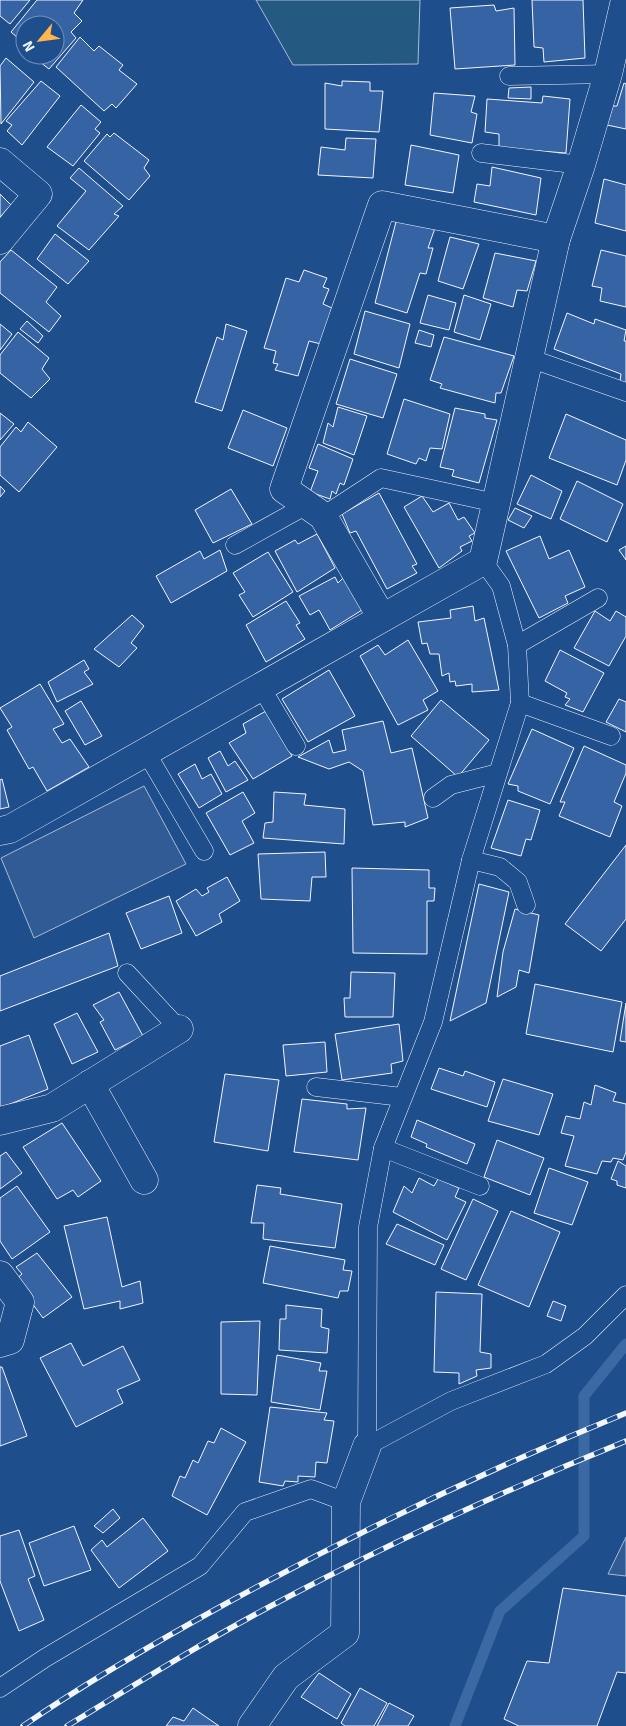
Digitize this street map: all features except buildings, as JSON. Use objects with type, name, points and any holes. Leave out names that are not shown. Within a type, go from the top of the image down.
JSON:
[{"type":"street","points":[[0,831],[10,829],[483,561],[556,239],[615,63],[625,0]]},
{"type":"street","points":[[0,162],[38,194],[0,240]]},
{"type":"street","points":[[382,618],[315,510],[284,489],[382,205],[556,239]]},
{"type":"street","points":[[0,1121],[52,1108],[179,1029]]},
{"type":"street","points":[[90,1084],[144,1180]]},
{"type":"street","points":[[0,1275],[20,1302],[10,1340],[0,1343]]},
{"type":"street","points":[[252,1726],[286,1677],[345,1633],[346,1502],[367,1446]]},
{"type":"lane","points":[[509,76],[615,63]]},
{"type":"lane","points":[[481,153],[581,165]]},
{"type":"lane","points":[[529,358],[626,392]]},
{"type":"lane","points":[[235,545],[315,510],[381,478],[496,503]]},
{"type":"lane","points":[[483,561],[501,586],[517,645],[520,703],[471,860],[433,1022],[383,1148],[368,1227],[367,1446],[451,1401],[546,1364],[585,1336],[626,1295]]},
{"type":"lane","points":[[517,645],[598,598]]},
{"type":"lane","points":[[261,687],[296,746]]},
{"type":"lane","points":[[520,703],[611,736]]},
{"type":"lane","points":[[146,752],[204,851]]},
{"type":"lane","points":[[433,798],[451,786],[498,773]]},
{"type":"lane","points":[[471,860],[500,867],[518,882],[526,905]]},
{"type":"lane","points":[[127,973],[179,1029]]},
{"type":"lane","points":[[316,1087],[402,1097]]},
{"type":"lane","points":[[383,1148],[480,1186]]},
{"type":"lane","points":[[0,1688],[45,1658],[200,1566],[245,1512],[310,1488],[346,1502]]},
{"type":"shaded area","points":[[256,0],[420,0],[418,64],[293,65]]},
{"type":"shaded area","points":[[144,786],[186,864],[34,938],[1,858]]},
{"type":"shaded area","points":[[626,1537],[626,1576],[608,1574]]},
{"type":"waterway","points":[[455,1726],[500,1611],[584,1536],[584,1396],[626,1344]]},
{"type":"railway","points":[[23,1726],[98,1677],[149,1647],[325,1551],[424,1502],[524,1456],[626,1413]]},
{"type":"railway","points":[[67,1726],[203,1644],[327,1577],[454,1515],[626,1441]]}]
